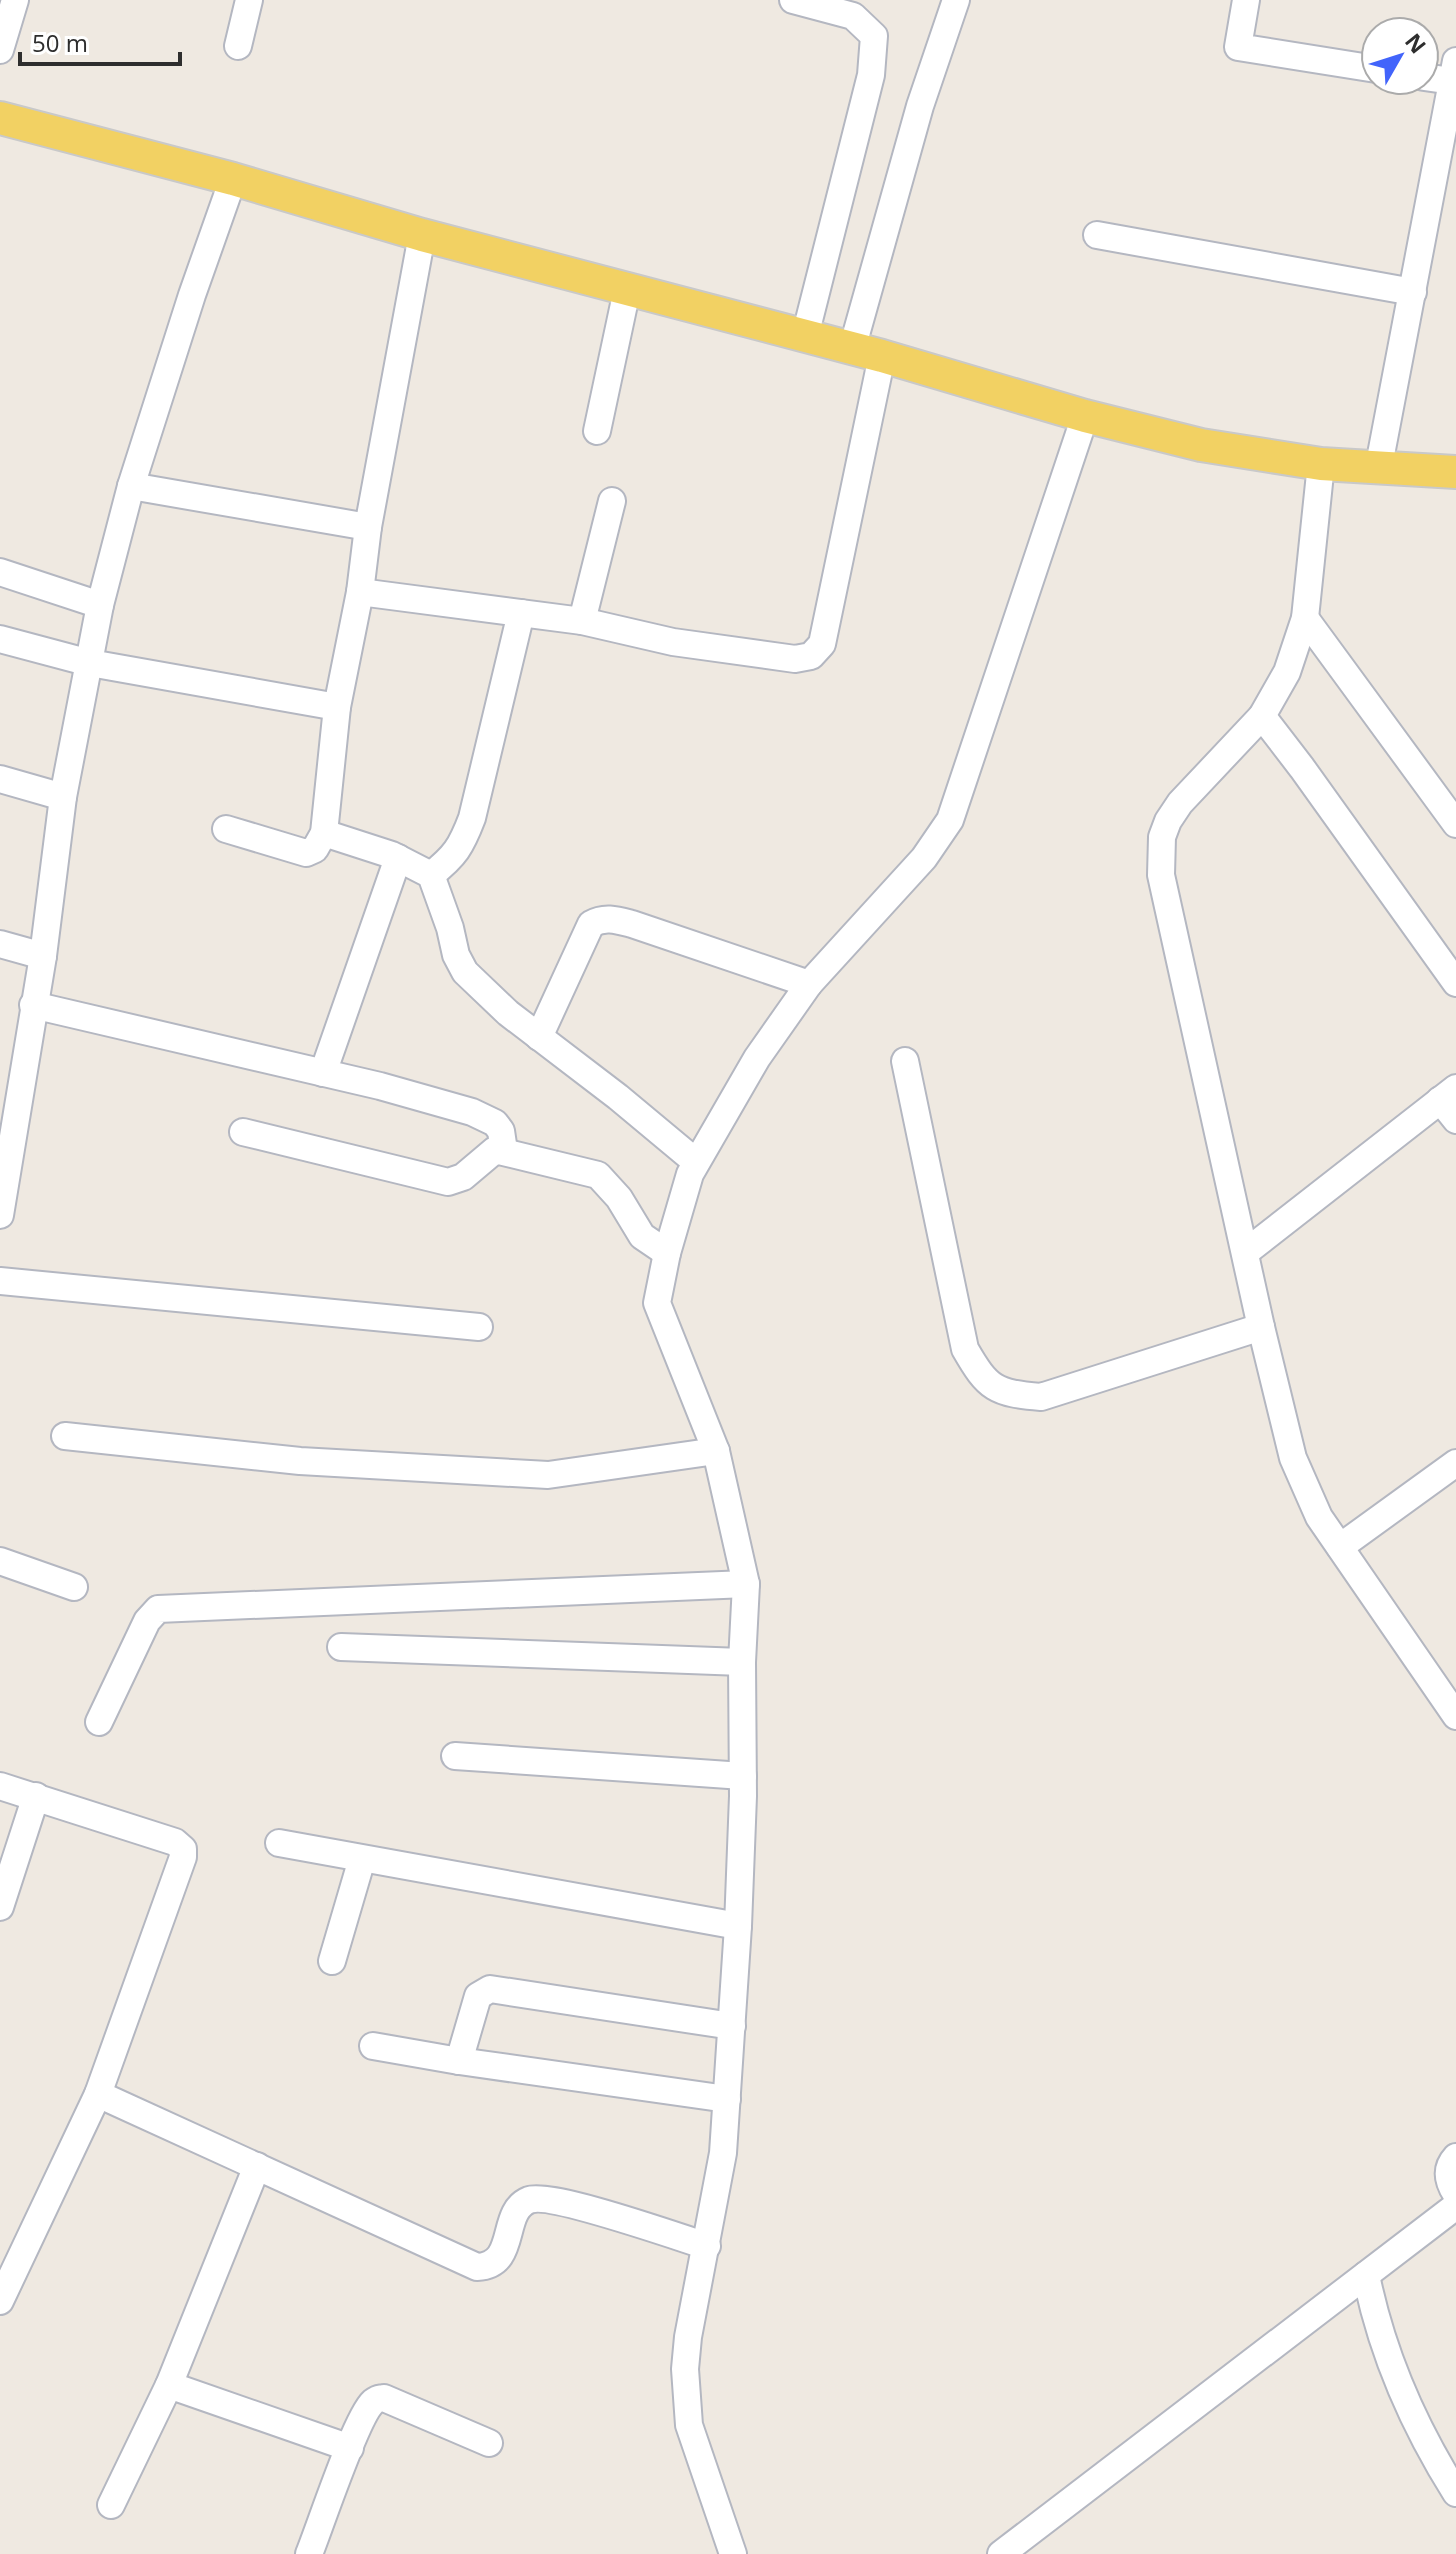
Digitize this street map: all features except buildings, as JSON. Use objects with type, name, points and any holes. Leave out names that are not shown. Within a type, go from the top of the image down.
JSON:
[{"type":"main road","points":[[0,118],[233,179],[422,235],[867,352],[1085,416],[1201,445],[1321,464],[1379,465],[1456,472]]},
{"type":"street","points":[[1,43],[15,0]]},
{"type":"street","points":[[238,46],[249,0]]},
{"type":"street","points":[[793,0],[853,16],[874,36],[875,47],[871,75],[805,336]]},
{"type":"street","points":[[360,592],[582,621],[719,649],[795,659],[815,654],[822,644],[867,352],[920,106],[956,0]]},
{"type":"street","points":[[1246,0],[1238,47],[1360,66]]},
{"type":"street","points":[[1379,465],[1454,71]]},
{"type":"street","points":[[0,1215],[2,1183],[43,956],[63,797],[100,605],[131,486],[233,179]]},
{"type":"street","points":[[226,829],[306,853],[315,849],[324,833],[337,707],[422,235]]},
{"type":"street","points":[[1097,235],[1413,292]]},
{"type":"street","points":[[597,431],[627,290]]},
{"type":"street","points":[[733,2554],[689,2425],[685,2396],[688,2337],[723,2153],[738,1926],[746,1584],[716,1451],[657,1303],[667,1253],[690,1174],[757,1058],[809,984],[924,858],[950,820],[1085,416]]},
{"type":"street","points":[[1321,464],[1305,618],[1287,672],[1262,716],[1180,803],[1168,821],[1162,837],[1161,875],[1293,1458],[1319,1517],[1456,1716]]},
{"type":"street","points":[[131,486],[368,527]]},
{"type":"street","points":[[582,621],[612,501]]},
{"type":"street","points":[[0,572],[100,605]]},
{"type":"street","points":[[431,875],[453,858],[462,846],[472,818],[521,613]]},
{"type":"street","points":[[1305,618],[1456,824]]},
{"type":"street","points":[[0,639],[90,663],[337,707]]},
{"type":"street","points":[[1262,716],[1456,983]]},
{"type":"street","points":[[0,779],[63,797]]},
{"type":"street","points":[[324,833],[398,858],[431,875],[456,955],[465,972],[508,1013],[696,1162]]},
{"type":"street","points":[[323,1073],[398,858]]},
{"type":"street","points":[[539,1037],[591,924],[600,919],[632,924],[809,984]]},
{"type":"street","points":[[0,944],[43,956]]},
{"type":"street","points":[[33,1005],[323,1073],[472,1112],[495,1123],[501,1131],[504,1151]]},
{"type":"street","points":[[905,1061],[965,1349],[980,1376],[1006,1394],[1041,1397],[1261,1327]]},
{"type":"street","points":[[1246,1252],[1451,1103]]},
{"type":"street","points":[[243,1132],[448,1182],[463,1177],[495,1150],[598,1175],[619,1198],[636,1230],[667,1253]]},
{"type":"street","points":[[0,1281],[479,1327]]},
{"type":"street","points":[[65,1436],[300,1461],[548,1475],[716,1451]]},
{"type":"street","points":[[1340,1547],[1456,1463]]},
{"type":"street","points":[[0,1561],[74,1587]]},
{"type":"street","points":[[99,1722],[147,1621],[158,1609],[746,1584]]},
{"type":"street","points":[[341,1647],[742,1662]]},
{"type":"street","points":[[455,1756],[743,1776]]},
{"type":"street","points":[[0,1786],[175,1842],[183,1849],[183,1857],[98,2094],[0,2301]]},
{"type":"street","points":[[0,1907],[36,1796]]},
{"type":"street","points":[[279,1843],[738,1926]]},
{"type":"street","points":[[332,1961],[362,1859]]},
{"type":"street","points":[[459,2061],[478,1996],[490,1989],[732,2026]]},
{"type":"street","points":[[373,2046],[727,2099]]},
{"type":"street","points":[[98,2094],[477,2267],[489,2266],[497,2261],[515,2216],[521,2206],[530,2200],[554,2201],[602,2213],[707,2246]]},
{"type":"street","points":[[1456,2157],[1447,2174],[1456,2194]]},
{"type":"street","points":[[111,2505],[169,2385],[257,2166]]},
{"type":"street","points":[[1001,2554],[1456,2206]]},
{"type":"street","points":[[1366,2275],[1389,2363],[1434,2459],[1456,2493]]},
{"type":"street","points":[[169,2385],[350,2448]]},
{"type":"street","points":[[309,2554],[367,2409],[377,2399],[384,2398],[489,2443]]}]
